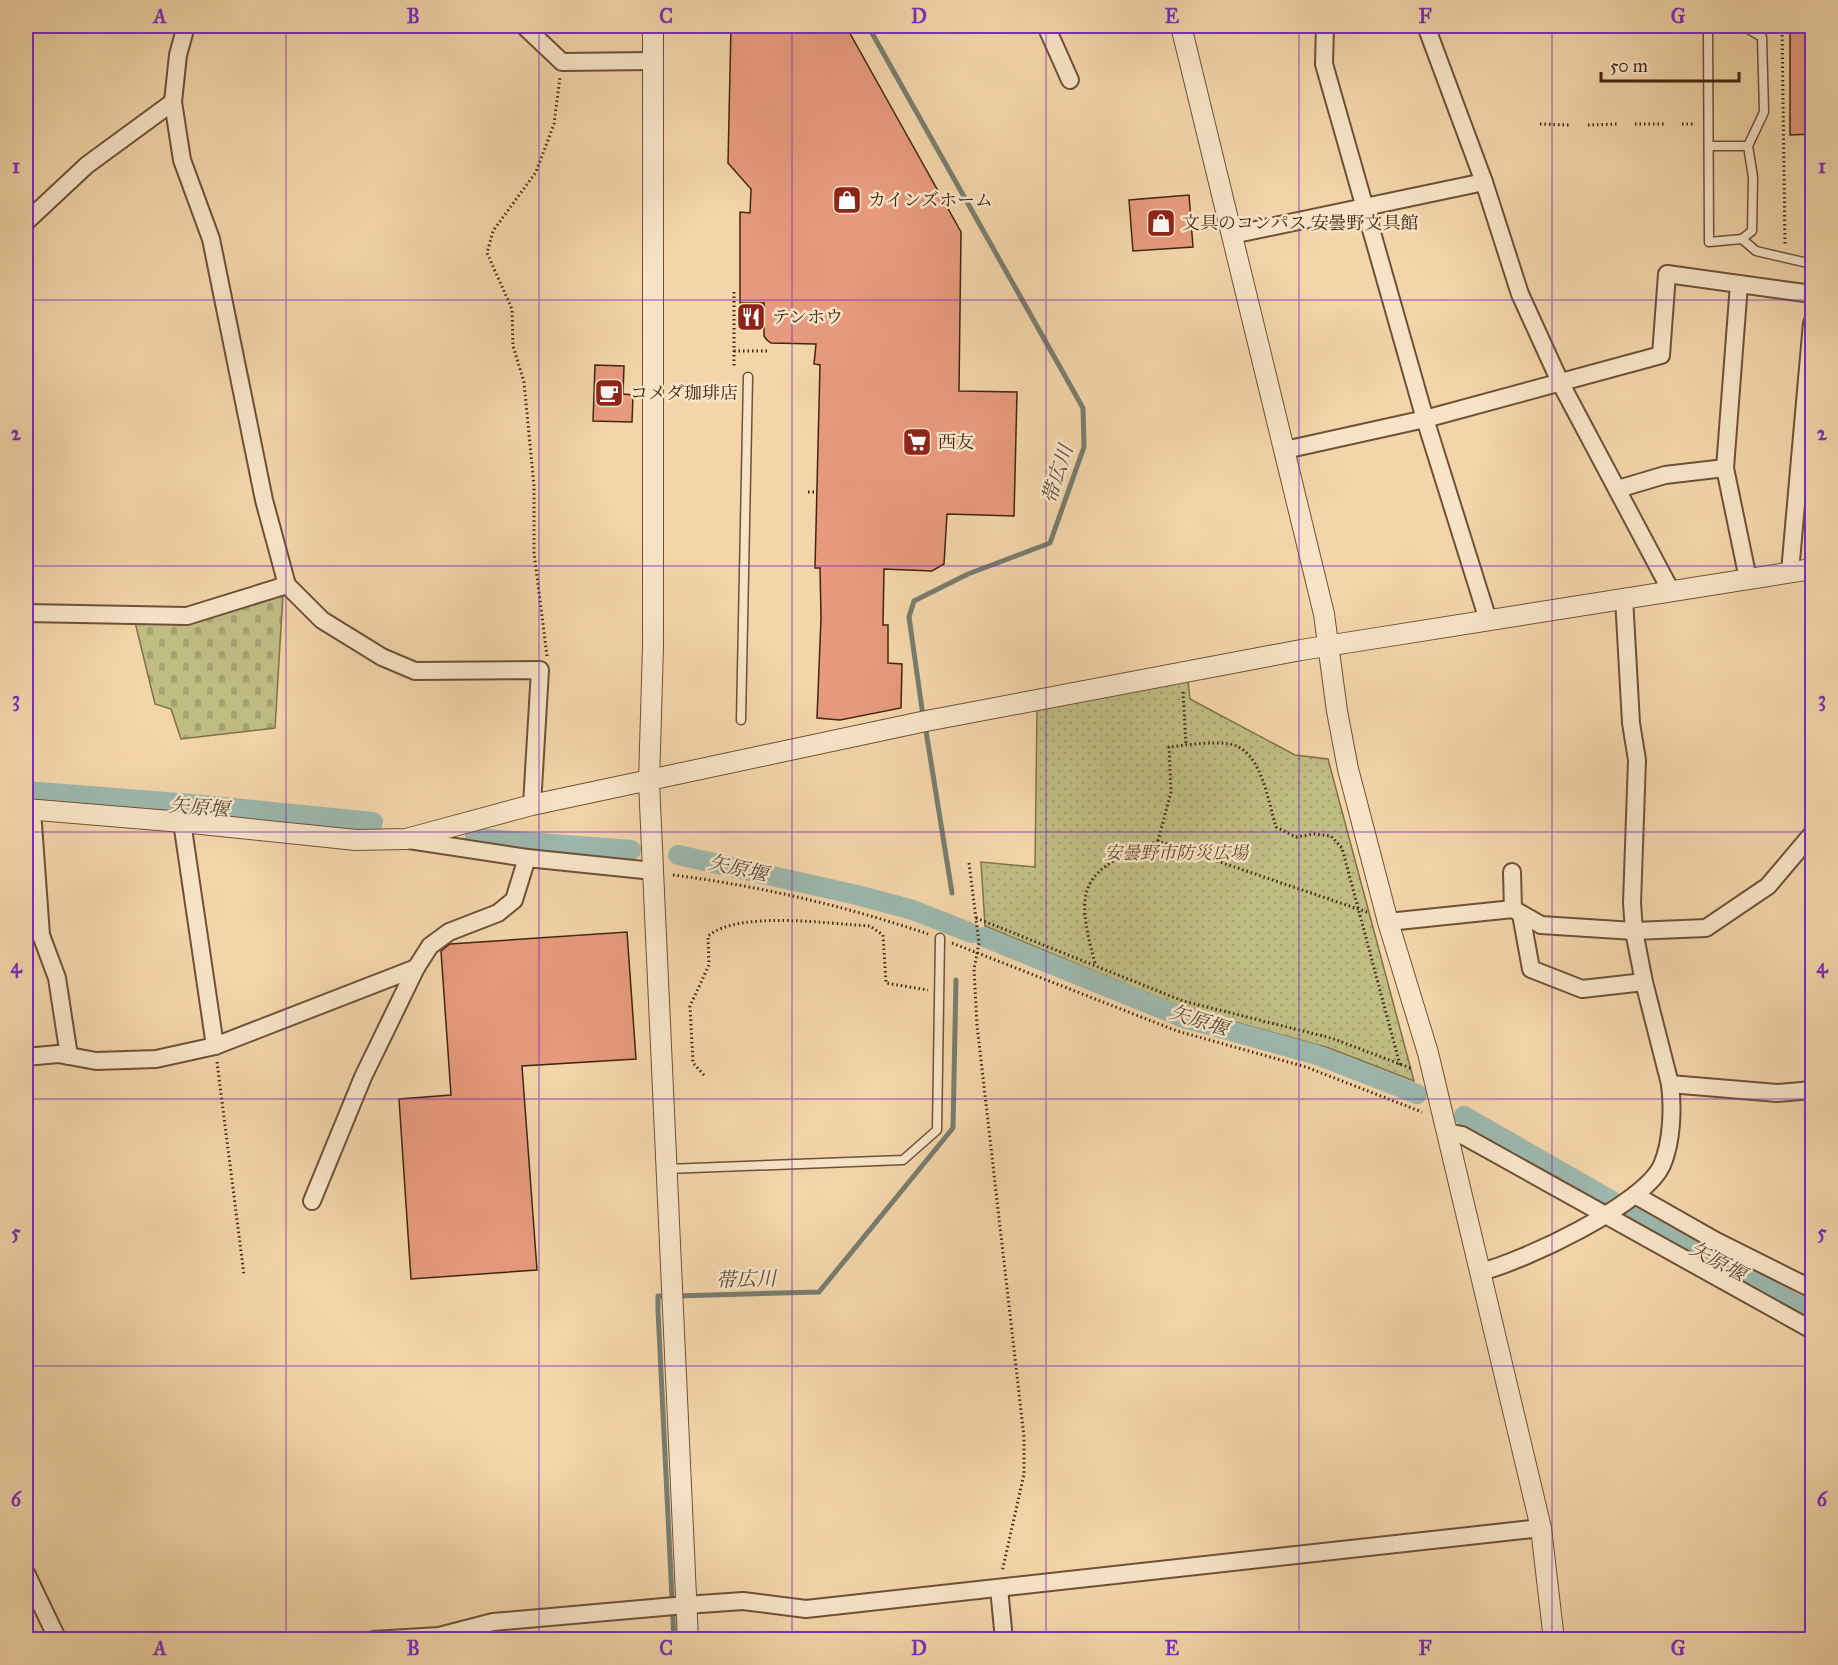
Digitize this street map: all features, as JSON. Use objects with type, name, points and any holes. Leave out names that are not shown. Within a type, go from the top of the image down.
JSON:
[{"type":"street","points":[[186,26],[178,55],[173,102],[182,160],[211,239],[264,500],[287,585],[322,620],[382,657],[416,671],[540,670],[532,805]]},
{"type":"street","points":[[524,26],[562,63],[653,61]]},
{"type":"street","points":[[654,26],[653,646],[649,782],[688,1640]]},
{"type":"street","points":[[1046,26],[1070,80]]},
{"type":"street","points":[[1181,26],[1324,614],[1348,769],[1380,917],[1428,1053],[1541,1528],[1554,1640]]},
{"type":"street","points":[[1325,26],[1324,64],[1425,419],[1488,620]]},
{"type":"street","points":[[1426,26],[1484,182],[1520,294],[1562,384],[1671,591]]},
{"type":"street","points":[[26,222],[87,165],[173,102]]},
{"type":"street","points":[[1232,235],[1484,182]]},
{"type":"street","points":[[1285,450],[1425,419],[1562,384],[1661,355],[1667,274],[1812,294]]},
{"type":"street","points":[[1739,284],[1725,468],[1748,579]]},
{"type":"street","points":[[1790,572],[1812,323]]},
{"type":"street","points":[[1617,489],[1665,475],[1725,468]]},
{"type":"street","points":[[406,839],[532,805],[649,782],[926,721],[1328,646],[1812,568]]},
{"type":"street","points":[[26,613],[187,616],[287,585]]},
{"type":"street","points":[[1480,1272],[1555,1242],[1635,1195],[1654,1178],[1667,1150],[1672,1099],[1670,1084],[1644,982],[1634,931],[1632,903],[1637,760],[1630,723],[1624,598]]},
{"type":"street","points":[[69,1056],[57,978],[41,935],[29,810],[182,822],[356,840],[406,839],[527,858],[653,871]]},
{"type":"street","points":[[182,822],[215,1046]]},
{"type":"street","points":[[1380,917],[1517,912],[1541,925],[1634,931],[1706,928],[1768,886],[1812,834]]},
{"type":"street","points":[[312,1201],[363,1077],[416,968],[430,946],[449,932],[498,913],[514,900],[527,858]]},
{"type":"street","points":[[1512,872],[1517,912],[1531,969],[1582,989],[1644,982]]},
{"type":"street","points":[[26,1057],[58,1054],[96,1061],[156,1059],[215,1046],[416,968]]},
{"type":"street","points":[[1670,1084],[1777,1093],[1812,1090]]},
{"type":"street","points":[[1445,1124],[1603,1215],[1812,1330]]},
{"type":"street","points":[[1635,1195],[1716,1241],[1812,1289]]},
{"type":"street","points":[[373,1640],[439,1636],[492,1622],[686,1605],[743,1601],[806,1609],[1541,1528]]},
{"type":"street","points":[[26,1573],[58,1640]]},
{"type":"street","points":[[999,1588],[1004,1640]]},
{"type":"lane","points":[[1708,26],[1709,242],[1742,240],[1752,231],[1753,177],[1748,146],[1764,112],[1762,37],[1743,26]]},
{"type":"lane","points":[[1709,146],[1748,146]]},
{"type":"lane","points":[[1742,240],[1756,251],[1812,264]]},
{"type":"lane","points":[[741,720],[748,377]]},
{"type":"lane","points":[[666,1169],[903,1160],[937,1130],[940,938]]},
{"type":"path","points":[[1782,26],[1785,247]]},
{"type":"path","points":[[540,670],[548,661],[534,553],[534,486],[524,382],[513,346],[512,309],[487,253],[493,231],[536,172],[554,124],[562,63]]},
{"type":"path","points":[[1540,124],[1570,125]]},
{"type":"path","points":[[1588,124],[1618,124]]},
{"type":"path","points":[[1635,124],[1665,124]]},
{"type":"path","points":[[1682,124],[1700,124]]},
{"type":"path","points":[[734,292],[734,368]]},
{"type":"path","points":[[734,351],[767,351]]},
{"type":"path","points":[[808,492],[817,492]]},
{"type":"path","points":[[1182,689],[1186,746]]},
{"type":"path","points":[[1158,841],[1171,792],[1169,747],[1231,744],[1247,754],[1257,766],[1276,827],[1296,837],[1314,834],[1331,836],[1342,848],[1400,1065]]},
{"type":"path","points":[[1095,963],[1086,930],[1084,901],[1096,872],[1120,856],[1158,841],[1380,917]]},
{"type":"path","points":[[969,863],[979,944],[974,969],[977,1024],[1024,1437],[1024,1474],[999,1588]]},
{"type":"path","points":[[653,871],[726,882],[866,913],[977,952],[1177,1031],[1306,1067],[1428,1114],[1445,1124]]},
{"type":"path","points":[[976,918],[1095,963],[1183,1001],[1331,1038],[1417,1071]]},
{"type":"path","points":[[704,1075],[693,1064],[690,1006],[709,965],[708,936],[718,927],[755,920],[870,926],[883,935],[886,983],[938,991]]},
{"type":"path","points":[[215,1046],[243,1275]]},
{"type":"green space","points":[[283,594],[275,728],[181,739],[171,709],[155,704],[135,622]]},
{"type":"green space","name":"安曇野市防災広場","points":[[1188,680],[1190,699],[1295,755],[1328,759],[1414,1081],[1329,1048],[1180,1007],[985,926],[981,862],[1035,867],[1037,710]]},
{"type":"building","points":[[731,26],[844,26],[848,30],[961,232],[959,391],[1017,392],[1014,516],[947,514],[944,564],[932,571],[884,569],[883,625],[888,625],[888,663],[902,664],[901,708],[840,720],[817,718],[821,618],[820,568],[815,568],[820,365],[814,364],[816,344],[771,343],[767,340],[764,336],[764,303],[740,303],[740,212],[750,213],[751,189],[728,163]]},
{"type":"building","points":[[1790,26],[1812,26],[1812,134],[1790,135]]},
{"type":"building","name":"文具のコンパス 安曇野文具館","points":[[1189,195],[1193,247],[1133,251],[1129,200]]},
{"type":"building","points":[[595,365],[624,366],[623,394],[633,395],[632,422],[593,421]]},
{"type":"building","points":[[627,932],[636,1059],[522,1066],[537,1270],[411,1279],[399,1099],[451,1095],[441,951],[450,944]]},
{"type":"waterway","name":"帯広川","points":[[868,26],[1083,408],[1084,447],[1050,543],[968,574],[914,601],[909,617],[923,716]]},
{"type":"waterway","name":"帯広川","points":[[925,725],[952,893]]},
{"type":"waterway","name":"矢原堰","points":[[26,791],[204,805],[373,822]]},
{"type":"waterway","name":"矢原堰","points":[[475,838],[631,850]]},
{"type":"waterway","name":"矢原堰","points":[[678,855],[857,895],[913,910],[971,933]]},
{"type":"waterway","name":"矢原堰","points":[[984,937],[1184,1018],[1317,1055],[1417,1094]]},
{"type":"waterway","name":"帯広川","points":[[677,1296],[819,1292],[953,1128],[956,980]]},
{"type":"waterway","name":"矢原堰","points":[[1464,1116],[1612,1201]]},
{"type":"waterway","name":"矢原堰","points":[[1624,1209],[1812,1313]]},
{"type":"waterway","name":"帯広川","points":[[667,1296],[658,1296],[658,1310],[674,1640]]},
{"type":"place","name":"カインズホーム","points":[[847,200]]},
{"type":"place","name":"文具のコンパス 安曇野文具館","points":[[1161,223]]},
{"type":"place","name":"テンホウ","points":[[751,317]]},
{"type":"place","name":"コメダ珈琲店","points":[[609,393]]},
{"type":"place","name":"西友","points":[[917,442]]}]
